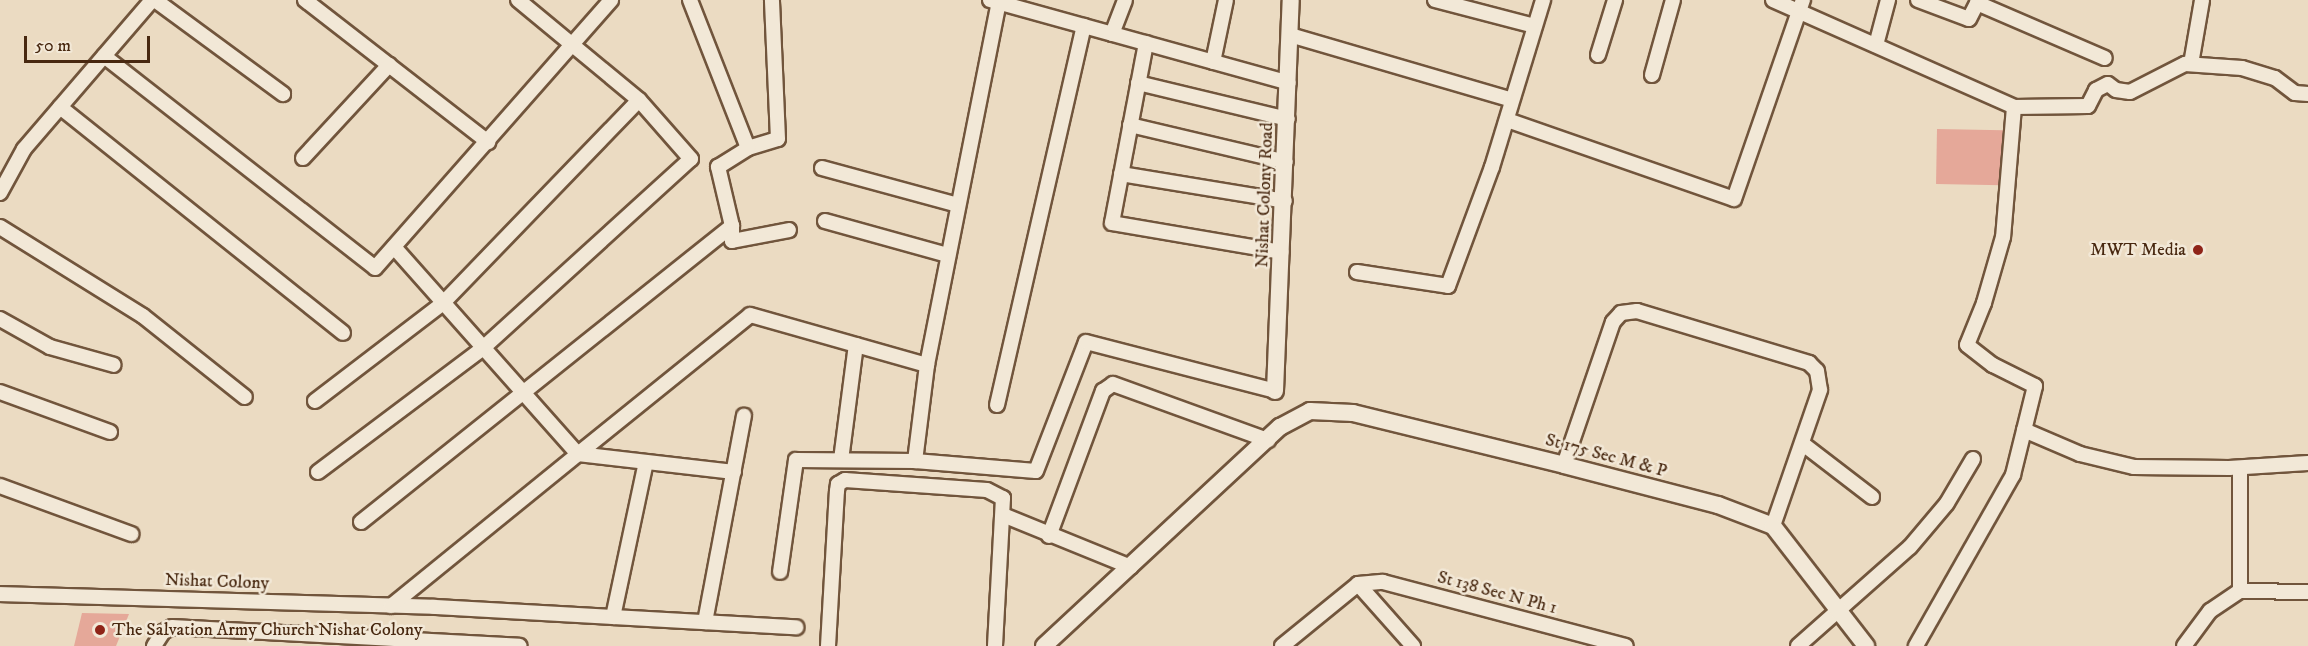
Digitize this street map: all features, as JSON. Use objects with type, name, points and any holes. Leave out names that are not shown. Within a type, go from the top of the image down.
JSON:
[{"type":"street","points":[[1,191],[24,149],[154,0],[283,94]]},
{"type":"street","points":[[305,0],[488,142]]},
{"type":"street","points":[[318,472],[483,348],[691,159],[639,100],[518,0]]},
{"type":"street","points":[[104,56],[375,268],[574,46],[611,0]]},
{"type":"street","points":[[690,0],[748,148]]},
{"type":"street","points":[[772,0],[778,140],[748,148],[718,167],[732,226],[732,241],[789,231]]},
{"type":"street","points":[[1112,34],[1125,0]]},
{"type":"street","points":[[1213,62],[1226,0]]},
{"type":"street","name":"Nishat Colony Road","points":[[1275,391],[1285,201],[1291,0]]},
{"type":"street","points":[[1435,0],[1535,26]]},
{"type":"street","points":[[1357,272],[1448,286],[1506,120],[1543,0]]},
{"type":"street","points":[[1598,55],[1615,0]]},
{"type":"street","points":[[1652,75],[1673,0]]},
{"type":"street","points":[[1773,0],[1801,5],[1876,45],[2014,107],[2088,106],[2096,90],[2108,84],[2116,90],[2130,92],[2191,64],[2241,68],[2275,78],[2295,93],[2308,94]]},
{"type":"street","points":[[1876,45],[1888,0]]},
{"type":"street","points":[[1918,0],[1969,19],[1977,3],[2105,58]]},
{"type":"street","points":[[2191,64],[2202,0]]},
{"type":"street","points":[[915,461],[927,365],[995,1],[1289,83]]},
{"type":"street","points":[[1506,120],[1734,199],[1801,5]]},
{"type":"street","points":[[997,405],[1084,26]]},
{"type":"street","points":[[1290,35],[1512,100]]},
{"type":"street","points":[[1146,43],[1112,223],[1282,252]]},
{"type":"street","points":[[303,158],[389,65]]},
{"type":"street","points":[[1138,83],[1287,119]]},
{"type":"street","points":[[315,401],[443,303],[639,100]]},
{"type":"street","points":[[60,107],[343,333]]},
{"type":"street","points":[[1916,646],[2013,475],[2036,386],[1993,365],[1966,345],[1984,303],[2003,237],[2014,107]]},
{"type":"street","points":[[1130,125],[1286,162]]},
{"type":"street","points":[[822,168],[958,205]]},
{"type":"street","points":[[1121,174],[1285,201]]},
{"type":"street","points":[[825,221],[948,255]]},
{"type":"street","points":[[0,226],[143,316],[245,397]]},
{"type":"street","points":[[361,522],[525,395],[732,226]]},
{"type":"street","points":[[394,247],[578,454],[734,472]]},
{"type":"street","points":[[1564,465],[1614,322],[1628,311],[1809,363],[1817,371],[1820,390],[1773,526],[1866,646]]},
{"type":"street","points":[[392,606],[750,315],[927,365]]},
{"type":"street","points":[[0,319],[50,347],[114,365]]},
{"type":"street","points":[[780,572],[796,460],[915,461],[1036,471],[1086,342],[1275,391]]},
{"type":"street","points":[[841,460],[856,345]]},
{"type":"street","points":[[1049,536],[1102,391],[1113,384],[1268,440]]},
{"type":"street","points":[[0,392],[110,432]]},
{"type":"street","name":"St 175 Sec M & P","points":[[1044,646],[1280,427],[1310,411],[1353,413],[1564,465],[1718,505],[1773,526]]},
{"type":"street","points":[[705,622],[744,416]]},
{"type":"street","points":[[2024,430],[2080,454],[2134,466],[2240,468],[2308,463]]},
{"type":"street","points":[[1803,444],[1872,497]]},
{"type":"street","points":[[1798,646],[1840,612],[1910,547],[1947,503],[1973,459]]},
{"type":"street","points":[[613,617],[646,462]]},
{"type":"street","points":[[2240,468],[2240,591]]},
{"type":"street","points":[[828,646],[838,484],[845,480],[987,490],[1004,498],[995,646]]},
{"type":"street","points":[[0,486],[131,534]]},
{"type":"street","points":[[1003,514],[1049,536],[1131,567]]},
{"type":"street","name":"St 138 Sec N Ph 1","points":[[1358,584],[1383,582],[1626,646]]},
{"type":"street","points":[[1282,646],[1358,584],[1413,646]]},
{"type":"street","points":[[2184,646],[2210,611],[2240,591],[2308,592]]},
{"type":"street","name":"Nishat Colony","points":[[0,594],[434,607],[796,627]]},
{"type":"street","points":[[154,646],[163,632],[172,627],[519,646]]},
{"type":"building","points":[[1937,129],[2003,130],[2002,185],[1936,184]]},
{"type":"building","name":"The Salvation Army Church Nishat Colony","points":[[82,613],[129,614],[116,646],[74,646]]},
{"type":"place","name":"MWT Media","points":[[2198,250]]},
{"type":"place","name":"The Salvation Army Church Nishat Colony","points":[[100,630]]}]
